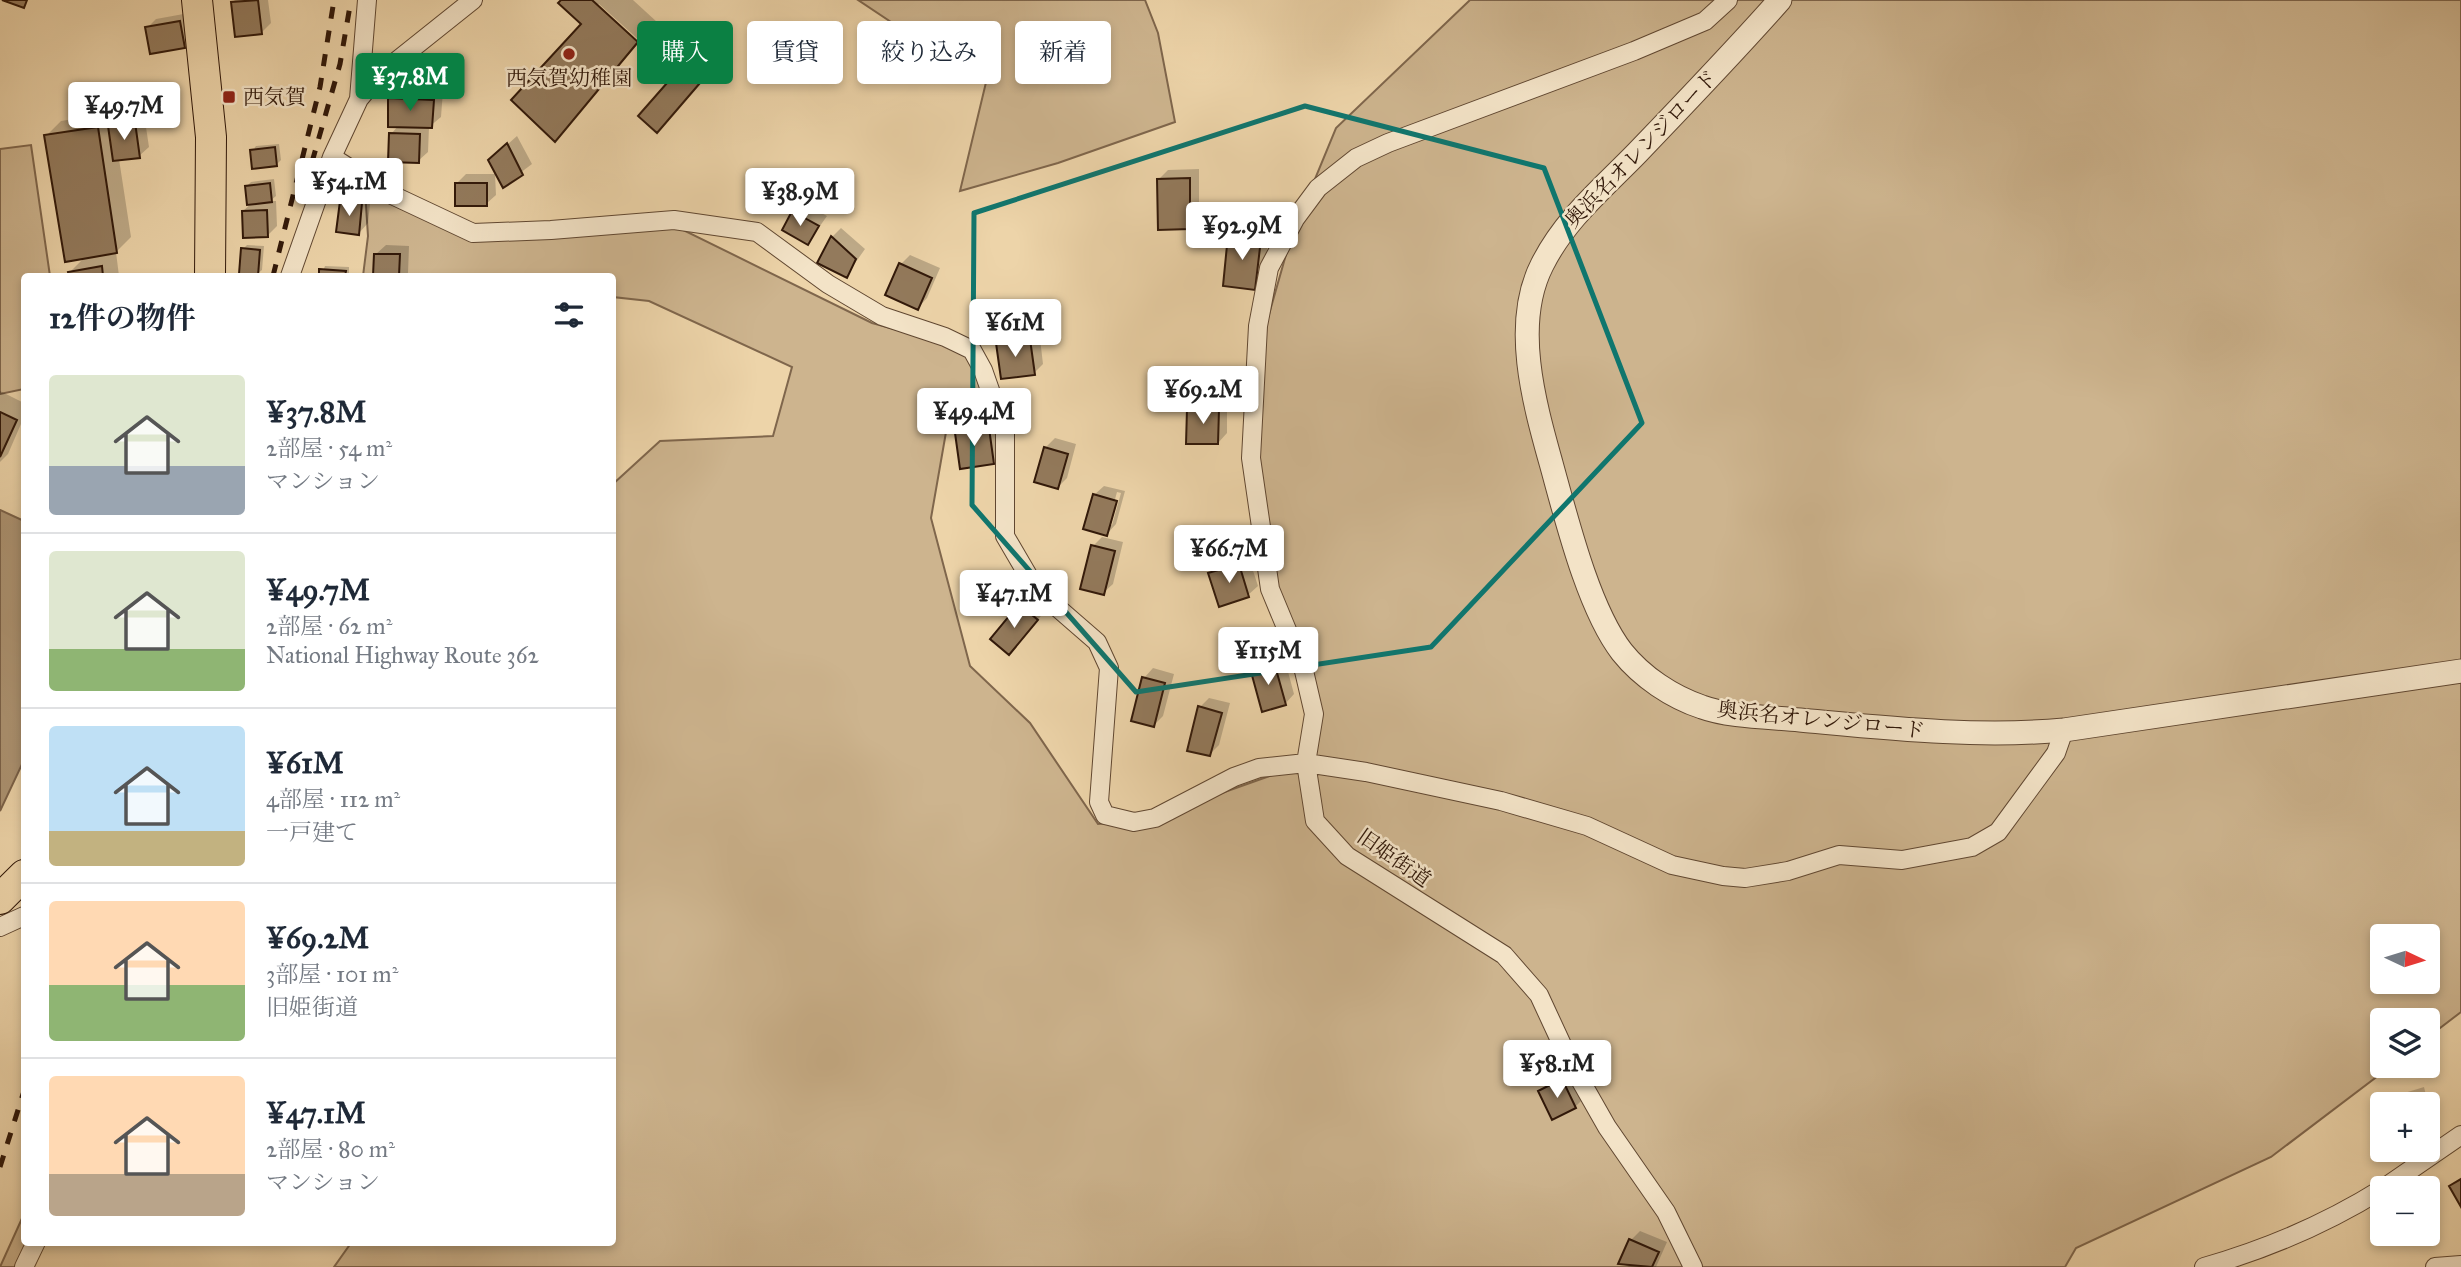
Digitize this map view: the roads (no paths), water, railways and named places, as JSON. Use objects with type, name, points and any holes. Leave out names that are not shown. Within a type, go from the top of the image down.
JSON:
[{"type":"highway","points":[[197,0],[211,137],[210,273]]},
{"type":"highway","points":[[0,899],[21,877]]},
{"type":"street","points":[[359,99],[367,0]]},
{"type":"street","points":[[290,273],[332,158],[359,99],[379,75],[473,0]]},
{"type":"street","name":"旧姫街道","points":[[1693,1267],[1666,1212],[1607,1127],[1570,1062],[1539,995],[1504,955],[1347,856],[1315,821],[1306,763],[1314,714],[1304,671],[1270,589],[1251,458],[1258,326],[1269,268],[1294,219],[1318,188],[1356,158],[1388,143],[1646,46],[1705,21],[1727,0]]},
{"type":"street","name":"奥浜名オレンジロード","points":[[1780,0],[1627,163],[1584,203],[1559,236],[1540,268],[1525,348],[1548,454],[1592,596],[1622,652],[1657,685],[1704,708],[1903,730],[2015,734],[2064,730],[2461,671]]},
{"type":"street","points":[[332,158],[390,194],[473,233],[674,220],[757,232],[828,284],[881,316],[945,337],[971,350],[984,370],[1005,433],[1005,536],[1036,589],[1097,642],[1110,668],[1099,802],[1105,815],[1134,822],[1155,818],[1234,777],[1259,768],[1306,763],[1501,801],[1587,826],[1672,864],[1745,878],[1788,870],[1839,855],[1902,860],[1972,846],[1998,832],[2056,753],[2064,730]]},
{"type":"street","points":[[0,927],[21,917]]},
{"type":"street","points":[[2402,1176],[2461,1135]]},
{"type":"street","points":[[2204,1267],[2252,1254],[2328,1221],[2370,1197]]},
{"type":"street","points":[[24,1267],[34,1246]]},
{"type":"street","points":[[2435,1267],[2461,1265]]},
{"type":"railway","points":[[274,273],[320,87],[334,0]]},
{"type":"railway","points":[[312,162],[340,64],[351,0]]},
{"type":"railway","points":[[0,1167],[21,1100]]},
{"type":"place","name":"西気賀幼稚園","points":[[569,54]]},
{"type":"place","name":"西気賀","points":[[229,97]]}]
